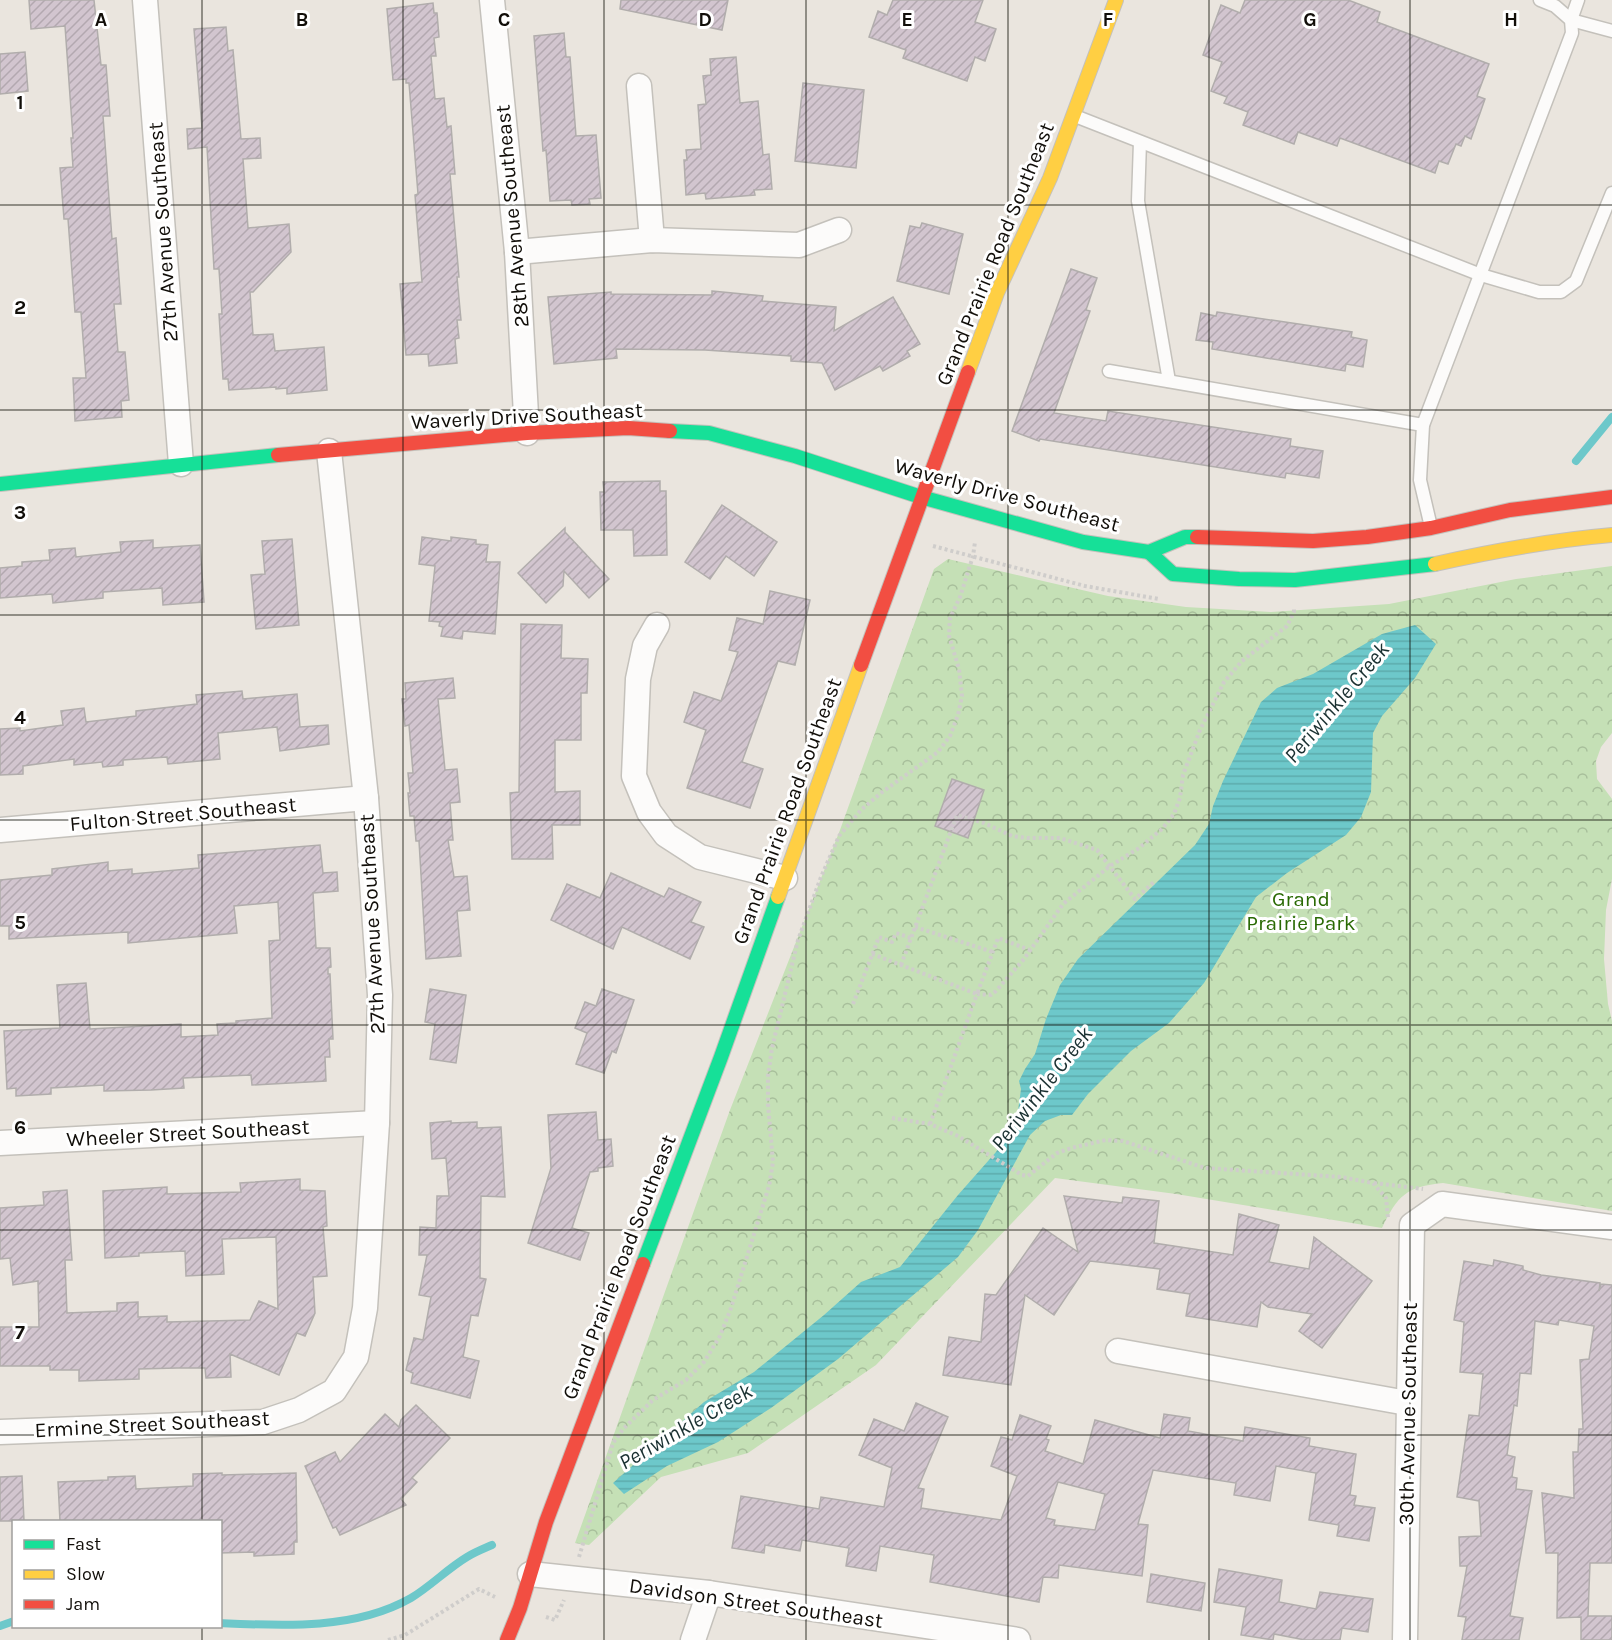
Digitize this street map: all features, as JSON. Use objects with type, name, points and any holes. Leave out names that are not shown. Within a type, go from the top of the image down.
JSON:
[{"type":"main road","name":"Grand Prairie Road Southeast","points":[[507,1640],[520,1608],[546,1522],[720,1059],[921,497],[997,293],[1050,178],[1116,0]]},
{"type":"main road","name":"Waverly Drive Southeast","points":[[0,484],[181,464],[527,433],[628,428],[709,433],[795,456],[921,497],[1083,542],[1149,552]]},
{"type":"main road","points":[[1612,497],[1510,510],[1431,528],[1313,542],[1185,537],[1149,552],[1173,574],[1295,580],[1430,566],[1501,549],[1562,539],[1612,535]]},
{"type":"street","name":"27th Avenue Southeast","points":[[145,0],[181,464]]},
{"type":"street","name":"28th Avenue Southeast","points":[[492,0],[517,252],[527,433]]},
{"type":"street","points":[[639,86],[652,240]]},
{"type":"street","points":[[517,252],[652,240],[799,245],[839,230]]},
{"type":"street","name":"27th Avenue Southeast","points":[[329,451],[366,798],[380,995],[376,1123],[365,1308],[356,1357],[334,1391]]},
{"type":"street","points":[[657,625],[645,646],[638,679],[634,776],[649,812],[666,835],[700,857],[785,878]]},
{"type":"street","name":"Fulton Street Southeast","points":[[0,830],[366,798]]},
{"type":"street","name":"Wheeler Street Southeast","points":[[0,1143],[376,1123]]},
{"type":"street","points":[[1412,1225],[1442,1204],[1612,1227]]},
{"type":"street","name":"30th Avenue Southeast","points":[[1405,1640],[1407,1403],[1412,1225]]},
{"type":"street","points":[[1118,1351],[1407,1403]]},
{"type":"street","name":"Ermine Street Southeast","points":[[0,1432],[263,1422],[299,1410],[334,1391]]},
{"type":"street","name":"Davidson Street Southeast","points":[[530,1574],[709,1593],[946,1635],[1018,1640]]},
{"type":"street","points":[[693,1640],[709,1593]]},
{"type":"lane","points":[[1540,0],[1555,6],[1571,20],[1612,32]]},
{"type":"lane","points":[[1431,528],[1420,480],[1423,425],[1572,33],[1571,20],[1578,0]]},
{"type":"lane","points":[[1074,116],[1481,275],[1539,291],[1561,292],[1576,280],[1612,193]]},
{"type":"lane","points":[[1140,142],[1138,201],[1169,381]]},
{"type":"lane","points":[[1109,371],[1423,425]]},
{"type":"path","points":[[388,1640],[405,1635],[479,1589],[520,1608],[555,1620],[573,1578],[613,1443],[624,1428],[653,1400],[686,1380],[704,1362],[720,1336],[769,1186],[773,1162],[768,1076],[772,1048],[798,940],[820,877],[839,836],[861,810],[938,752],[950,736],[962,696],[959,669],[948,629],[973,556],[979,513]]},
{"type":"path","points":[[872,954],[977,994],[991,995],[996,991],[1030,950],[1063,904],[1110,866],[1139,848],[1162,829],[1174,814],[1180,798],[1183,774],[1214,701],[1224,682],[1242,661],[1287,626],[1294,612],[1295,580]]},
{"type":"path","points":[[901,965],[957,815],[984,823],[1012,836],[1060,838],[1096,850],[1135,899],[1155,880]]},
{"type":"path","points":[[915,927],[993,952]]},
{"type":"path","points":[[853,1004],[879,937],[892,942],[896,933],[911,938]]},
{"type":"path","points":[[930,1124],[998,938],[1030,950]]},
{"type":"path","points":[[892,1118],[930,1124],[958,1136],[1016,1173],[1028,1176],[1057,1153],[1106,1140],[1123,1141],[1205,1168],[1341,1177],[1424,1189],[1442,1204]]},
{"type":"path","points":[[1373,1183],[1386,1198],[1388,1218],[1412,1225]]},
{"type":"green space","name":"Grand Prairie Park","points":[[948,559],[1108,596],[1186,607],[1271,612],[1389,604],[1516,579],[1612,566],[1612,733],[1601,747],[1596,761],[1597,779],[1612,799],[1612,879],[1606,910],[1604,959],[1612,1021],[1612,1211],[1443,1183],[1420,1187],[1405,1195],[1393,1208],[1382,1228],[1176,1194],[1055,1178],[876,1365],[748,1453],[661,1477],[589,1545],[575,1543],[730,1110],[840,830],[934,569]]},
{"type":"water","points":[[1415,625],[1436,644],[1415,678],[1382,716],[1373,733],[1371,792],[1361,817],[1346,835],[1287,873],[1256,897],[1204,983],[1169,1023],[1131,1051],[1088,1094],[1072,1115],[1061,1115],[1045,1121],[1030,1135],[978,1230],[958,1257],[838,1359],[771,1408],[718,1442],[667,1466],[624,1494],[613,1483],[704,1402],[754,1372],[861,1282],[900,1267],[996,1152],[1008,1134],[1018,1111],[1021,1089],[1019,1081],[1035,1054],[1060,985],[1078,959],[1195,845],[1209,824],[1223,781],[1261,702],[1277,688],[1313,674],[1382,634]]},
{"type":"building","points":[[29,0],[94,0],[101,65],[106,65],[110,116],[103,116],[112,239],[116,238],[121,304],[114,304],[118,352],[125,352],[129,400],[121,401],[122,417],[75,421],[73,378],[86,378],[81,312],[75,312],[68,219],[64,219],[60,168],[73,167],[65,26],[31,29]]},
{"type":"building","points":[[621,0],[728,0],[722,30],[620,9]]},
{"type":"building","points":[[893,0],[983,0],[975,22],[996,29],[985,61],[975,57],[967,81],[903,58],[906,50],[869,37],[878,11],[887,15]]},
{"type":"building","points":[[1245,0],[1348,0],[1380,12],[1377,22],[1489,64],[1477,96],[1485,99],[1471,139],[1465,136],[1461,146],[1456,144],[1448,164],[1439,161],[1435,173],[1340,138],[1337,146],[1298,132],[1294,144],[1243,125],[1248,112],[1224,103],[1227,97],[1211,91],[1222,62],[1203,55],[1221,5],[1240,13]]},
{"type":"building","points":[[433,3],[434,13],[437,13],[439,37],[434,38],[436,56],[431,56],[435,99],[444,98],[447,127],[451,126],[455,174],[450,174],[461,320],[457,320],[459,338],[455,339],[457,363],[429,366],[428,354],[406,355],[400,284],[422,282],[415,195],[418,194],[409,83],[406,83],[406,79],[393,80],[387,9]]},
{"type":"building","points":[[226,27],[228,51],[233,50],[241,139],[260,138],[261,158],[243,159],[248,228],[289,224],[291,252],[253,292],[250,292],[253,335],[273,334],[275,351],[324,347],[327,390],[287,394],[287,388],[276,389],[276,387],[229,390],[228,379],[223,379],[219,269],[214,269],[207,147],[188,149],[187,129],[202,128],[194,29]]},
{"type":"building","points":[[564,33],[566,57],[570,57],[576,136],[596,135],[601,198],[589,199],[590,204],[572,205],[571,200],[550,201],[546,150],[543,151],[534,36]]},
{"type":"building","points":[[25,52],[28,91],[0,94],[0,54]]},
{"type":"building","points":[[736,57],[740,103],[758,101],[763,155],[769,154],[772,189],[754,190],[755,195],[706,199],[705,193],[686,195],[684,160],[687,160],[686,150],[701,149],[698,105],[706,104],[703,76],[711,75],[710,59]]},
{"type":"building","points":[[803,83],[864,90],[856,168],[795,161]]},
{"type":"building","points":[[922,223],[963,234],[949,294],[897,281],[910,226],[920,228]]},
{"type":"building","points":[[1071,269],[1097,278],[1086,310],[1090,311],[1054,413],[1106,421],[1108,411],[1291,439],[1290,446],[1323,451],[1319,478],[1286,473],[1285,478],[1040,439],[1039,441],[1012,431]]},
{"type":"building","points":[[712,291],[763,296],[762,301],[836,307],[834,331],[893,297],[920,344],[907,351],[910,356],[883,371],[880,366],[835,390],[822,363],[791,361],[791,356],[705,350],[616,349],[617,358],[554,364],[548,297],[611,292],[611,294],[712,295]]},
{"type":"building","points":[[1217,312],[1352,332],[1351,337],[1367,340],[1363,367],[1346,364],[1345,371],[1212,349],[1213,342],[1196,340],[1201,313],[1216,316]]},
{"type":"building","points":[[660,481],[660,491],[666,491],[667,555],[634,556],[633,530],[601,530],[600,492],[604,492],[603,482]]},
{"type":"building","points":[[722,505],[777,542],[754,576],[726,556],[710,579],[685,562]]},
{"type":"building","points":[[565,528],[565,532],[609,579],[589,598],[564,571],[563,586],[546,603],[518,573]]},
{"type":"building","points":[[422,537],[451,541],[451,537],[476,540],[476,544],[488,545],[486,562],[500,562],[495,634],[463,631],[462,639],[441,636],[443,627],[439,626],[440,622],[429,621],[435,566],[419,564]]},
{"type":"building","points":[[292,539],[299,625],[256,629],[251,575],[265,574],[262,541]]},
{"type":"building","points":[[153,540],[153,548],[200,545],[204,602],[163,605],[162,588],[103,592],[103,598],[53,603],[52,594],[0,598],[0,568],[22,566],[22,562],[50,560],[49,550],[75,548],[76,557],[121,552],[120,542]]},
{"type":"building","points":[[770,591],[810,600],[795,665],[778,661],[742,762],[763,769],[750,808],[687,788],[706,730],[684,722],[694,692],[721,701],[738,652],[729,650],[737,618],[763,624]]},
{"type":"building","points":[[521,624],[562,625],[561,658],[588,659],[587,693],[581,693],[581,740],[555,740],[555,792],[580,791],[580,825],[552,825],[553,859],[512,859],[510,793],[519,792]]},
{"type":"building","points":[[453,678],[455,698],[438,699],[445,770],[457,769],[460,802],[450,803],[453,840],[448,840],[454,877],[467,876],[470,910],[457,911],[461,956],[426,959],[419,841],[416,841],[414,816],[410,816],[408,793],[410,793],[408,773],[413,773],[409,725],[405,726],[402,699],[406,699],[405,683]]},
{"type":"building","points":[[242,691],[243,699],[297,694],[300,727],[328,725],[329,744],[280,751],[277,727],[218,733],[220,759],[168,764],[167,757],[123,760],[123,765],[103,767],[102,762],[74,765],[74,759],[23,766],[23,774],[0,775],[0,729],[20,728],[20,731],[63,725],[61,711],[84,708],[86,722],[136,716],[136,711],[197,704],[196,695]]},
{"type":"building","points":[[952,779],[984,790],[968,838],[935,826]]},
{"type":"building","points":[[320,845],[323,873],[337,872],[338,891],[313,893],[316,948],[330,948],[331,967],[328,968],[328,974],[330,974],[333,1039],[329,1039],[330,1057],[325,1057],[326,1081],[252,1085],[251,1075],[183,1078],[184,1088],[151,1090],[104,1091],[104,1085],[51,1088],[51,1094],[16,1096],[16,1088],[7,1089],[4,1031],[60,1028],[57,985],[86,983],[90,1029],[181,1024],[181,1037],[218,1035],[217,1024],[272,1018],[269,941],[280,940],[278,902],[234,906],[237,933],[128,943],[128,932],[9,939],[9,926],[0,926],[0,880],[52,875],[52,869],[108,862],[108,871],[132,869],[132,874],[199,868],[198,855]]},
{"type":"building","points":[[611,873],[664,897],[669,888],[701,902],[691,922],[704,927],[690,959],[622,927],[613,949],[551,920],[567,884],[600,898]]},
{"type":"building","points":[[430,989],[466,995],[456,1063],[430,1059],[435,1024],[425,1022]]},
{"type":"building","points":[[602,989],[634,1000],[616,1053],[612,1051],[604,1073],[576,1064],[587,1033],[575,1028],[585,1002],[596,1006]]},
{"type":"building","points":[[596,1112],[598,1140],[611,1139],[613,1166],[598,1168],[598,1171],[590,1172],[572,1228],[589,1233],[580,1260],[528,1243],[551,1168],[548,1115]]},
{"type":"building","points":[[451,1121],[451,1123],[477,1122],[477,1128],[501,1127],[505,1197],[481,1196],[480,1278],[486,1279],[478,1316],[471,1315],[463,1357],[479,1361],[470,1398],[411,1383],[413,1373],[406,1370],[414,1338],[423,1340],[431,1297],[419,1295],[427,1255],[419,1255],[420,1227],[436,1228],[437,1196],[449,1196],[446,1158],[432,1159],[430,1123]]},
{"type":"building","points":[[300,1179],[300,1190],[325,1191],[327,1226],[323,1227],[327,1276],[313,1277],[315,1313],[305,1336],[297,1333],[279,1375],[230,1354],[231,1377],[206,1378],[205,1368],[139,1369],[139,1379],[79,1381],[79,1370],[50,1370],[50,1366],[0,1366],[0,1327],[39,1327],[38,1281],[13,1285],[10,1258],[0,1259],[0,1208],[44,1205],[43,1192],[67,1190],[72,1260],[65,1260],[67,1313],[117,1311],[117,1303],[138,1302],[138,1317],[167,1316],[167,1322],[250,1320],[259,1301],[278,1309],[276,1237],[222,1239],[224,1274],[186,1276],[185,1251],[139,1253],[139,1256],[105,1258],[103,1191],[167,1187],[167,1194],[241,1192],[240,1183]]},
{"type":"building","points":[[1064,1196],[1122,1203],[1123,1197],[1159,1201],[1154,1243],[1233,1255],[1239,1214],[1279,1225],[1269,1262],[1309,1269],[1314,1237],[1372,1281],[1322,1348],[1299,1331],[1312,1314],[1268,1307],[1261,1302],[1257,1327],[1186,1316],[1190,1294],[1157,1289],[1160,1269],[1090,1261],[1054,1315],[1025,1295],[1011,1385],[943,1375],[949,1337],[981,1342],[985,1294],[996,1295],[1043,1228],[1078,1252]]},
{"type":"building","points":[[1494,1260],[1523,1266],[1523,1270],[1541,1275],[1600,1283],[1599,1291],[1601,1284],[1612,1285],[1612,1563],[1590,1563],[1588,1616],[1612,1616],[1612,1640],[1581,1640],[1581,1617],[1557,1618],[1558,1553],[1546,1553],[1542,1493],[1574,1498],[1573,1452],[1578,1452],[1579,1429],[1583,1429],[1580,1360],[1589,1359],[1594,1326],[1559,1320],[1558,1325],[1535,1321],[1531,1374],[1520,1373],[1517,1406],[1514,1405],[1507,1455],[1515,1457],[1512,1477],[1517,1478],[1516,1489],[1532,1491],[1510,1616],[1523,1618],[1519,1640],[1462,1640],[1466,1617],[1458,1616],[1467,1566],[1460,1566],[1459,1537],[1481,1536],[1479,1501],[1457,1497],[1469,1415],[1479,1416],[1483,1374],[1460,1372],[1464,1322],[1454,1320],[1464,1261],[1493,1266]]},
{"type":"building","points":[[916,1403],[948,1417],[918,1488],[924,1489],[921,1508],[1001,1520],[1017,1476],[991,1466],[1001,1437],[1012,1440],[1020,1415],[1051,1426],[1046,1439],[1049,1440],[1045,1451],[1083,1464],[1095,1420],[1160,1438],[1164,1414],[1190,1418],[1188,1431],[1243,1441],[1245,1427],[1310,1438],[1309,1446],[1356,1454],[1350,1495],[1356,1496],[1354,1505],[1375,1508],[1369,1541],[1337,1536],[1339,1525],[1309,1520],[1316,1473],[1276,1466],[1270,1501],[1234,1495],[1236,1483],[1153,1470],[1138,1524],[1148,1525],[1142,1576],[1059,1565],[1058,1578],[1043,1577],[1039,1602],[930,1582],[934,1555],[880,1546],[876,1571],[846,1566],[849,1548],[802,1540],[800,1551],[765,1545],[764,1553],[732,1548],[741,1496],[819,1509],[821,1497],[884,1507],[892,1468],[859,1455],[874,1419],[904,1431]],"holes":[[[1058,1482],[1105,1494],[1095,1530],[1054,1525],[1055,1520],[1046,1518]]]},
{"type":"building","points":[[416,1405],[450,1438],[412,1478],[417,1482],[401,1499],[406,1505],[340,1535],[336,1527],[333,1528],[305,1466],[335,1452],[340,1462],[385,1414],[399,1427],[401,1420]]},
{"type":"building","points":[[296,1473],[297,1542],[294,1542],[294,1554],[254,1556],[254,1552],[222,1553],[222,1520],[60,1520],[58,1482],[108,1480],[108,1477],[135,1476],[136,1489],[193,1486],[193,1474]]},
{"type":"building","points":[[22,1476],[24,1520],[0,1521],[0,1477]]},
{"type":"building","points":[[1219,1569],[1282,1580],[1279,1602],[1316,1609],[1320,1592],[1373,1599],[1368,1632],[1342,1628],[1340,1640],[1305,1640],[1274,1634],[1273,1640],[1241,1635],[1246,1607],[1214,1602]]},
{"type":"building","points":[[1151,1574],[1205,1583],[1201,1611],[1147,1602]]},
{"type":"waterway","name":"Periwinkle Creek","points":[[1576,461],[1612,417]]},
{"type":"waterway","name":"Periwinkle Creek","points":[[222,1623],[318,1624],[366,1616],[411,1598],[460,1562],[492,1545]]},
{"type":"waterway","name":"Periwinkle Creek","points":[[0,1626],[12,1622]]},
{"type":"traffic: fast","points":[[670,431],[709,433],[795,456],[921,497],[1083,542],[1149,552],[1185,537],[1197,537]]},
{"type":"traffic: fast","points":[[0,484],[278,455]]},
{"type":"traffic: fast","points":[[1149,552],[1173,574],[1239,579],[1295,580],[1435,564]]},
{"type":"traffic: fast","points":[[643,1264],[778,897]]},
{"type":"traffic: slow","points":[[968,372],[997,293],[1050,178],[1116,0]]},
{"type":"traffic: slow","points":[[1435,564],[1523,546],[1612,535]]},
{"type":"traffic: slow","points":[[778,897],[861,665]]},
{"type":"traffic: jam","points":[[861,665],[968,372]]},
{"type":"traffic: jam","points":[[278,455],[527,433],[628,428],[670,431]]},
{"type":"traffic: jam","points":[[1197,537],[1313,541],[1367,537],[1431,528],[1510,510],[1612,497]]},
{"type":"traffic: jam","points":[[507,1640],[520,1608],[546,1522],[643,1264]]}]
